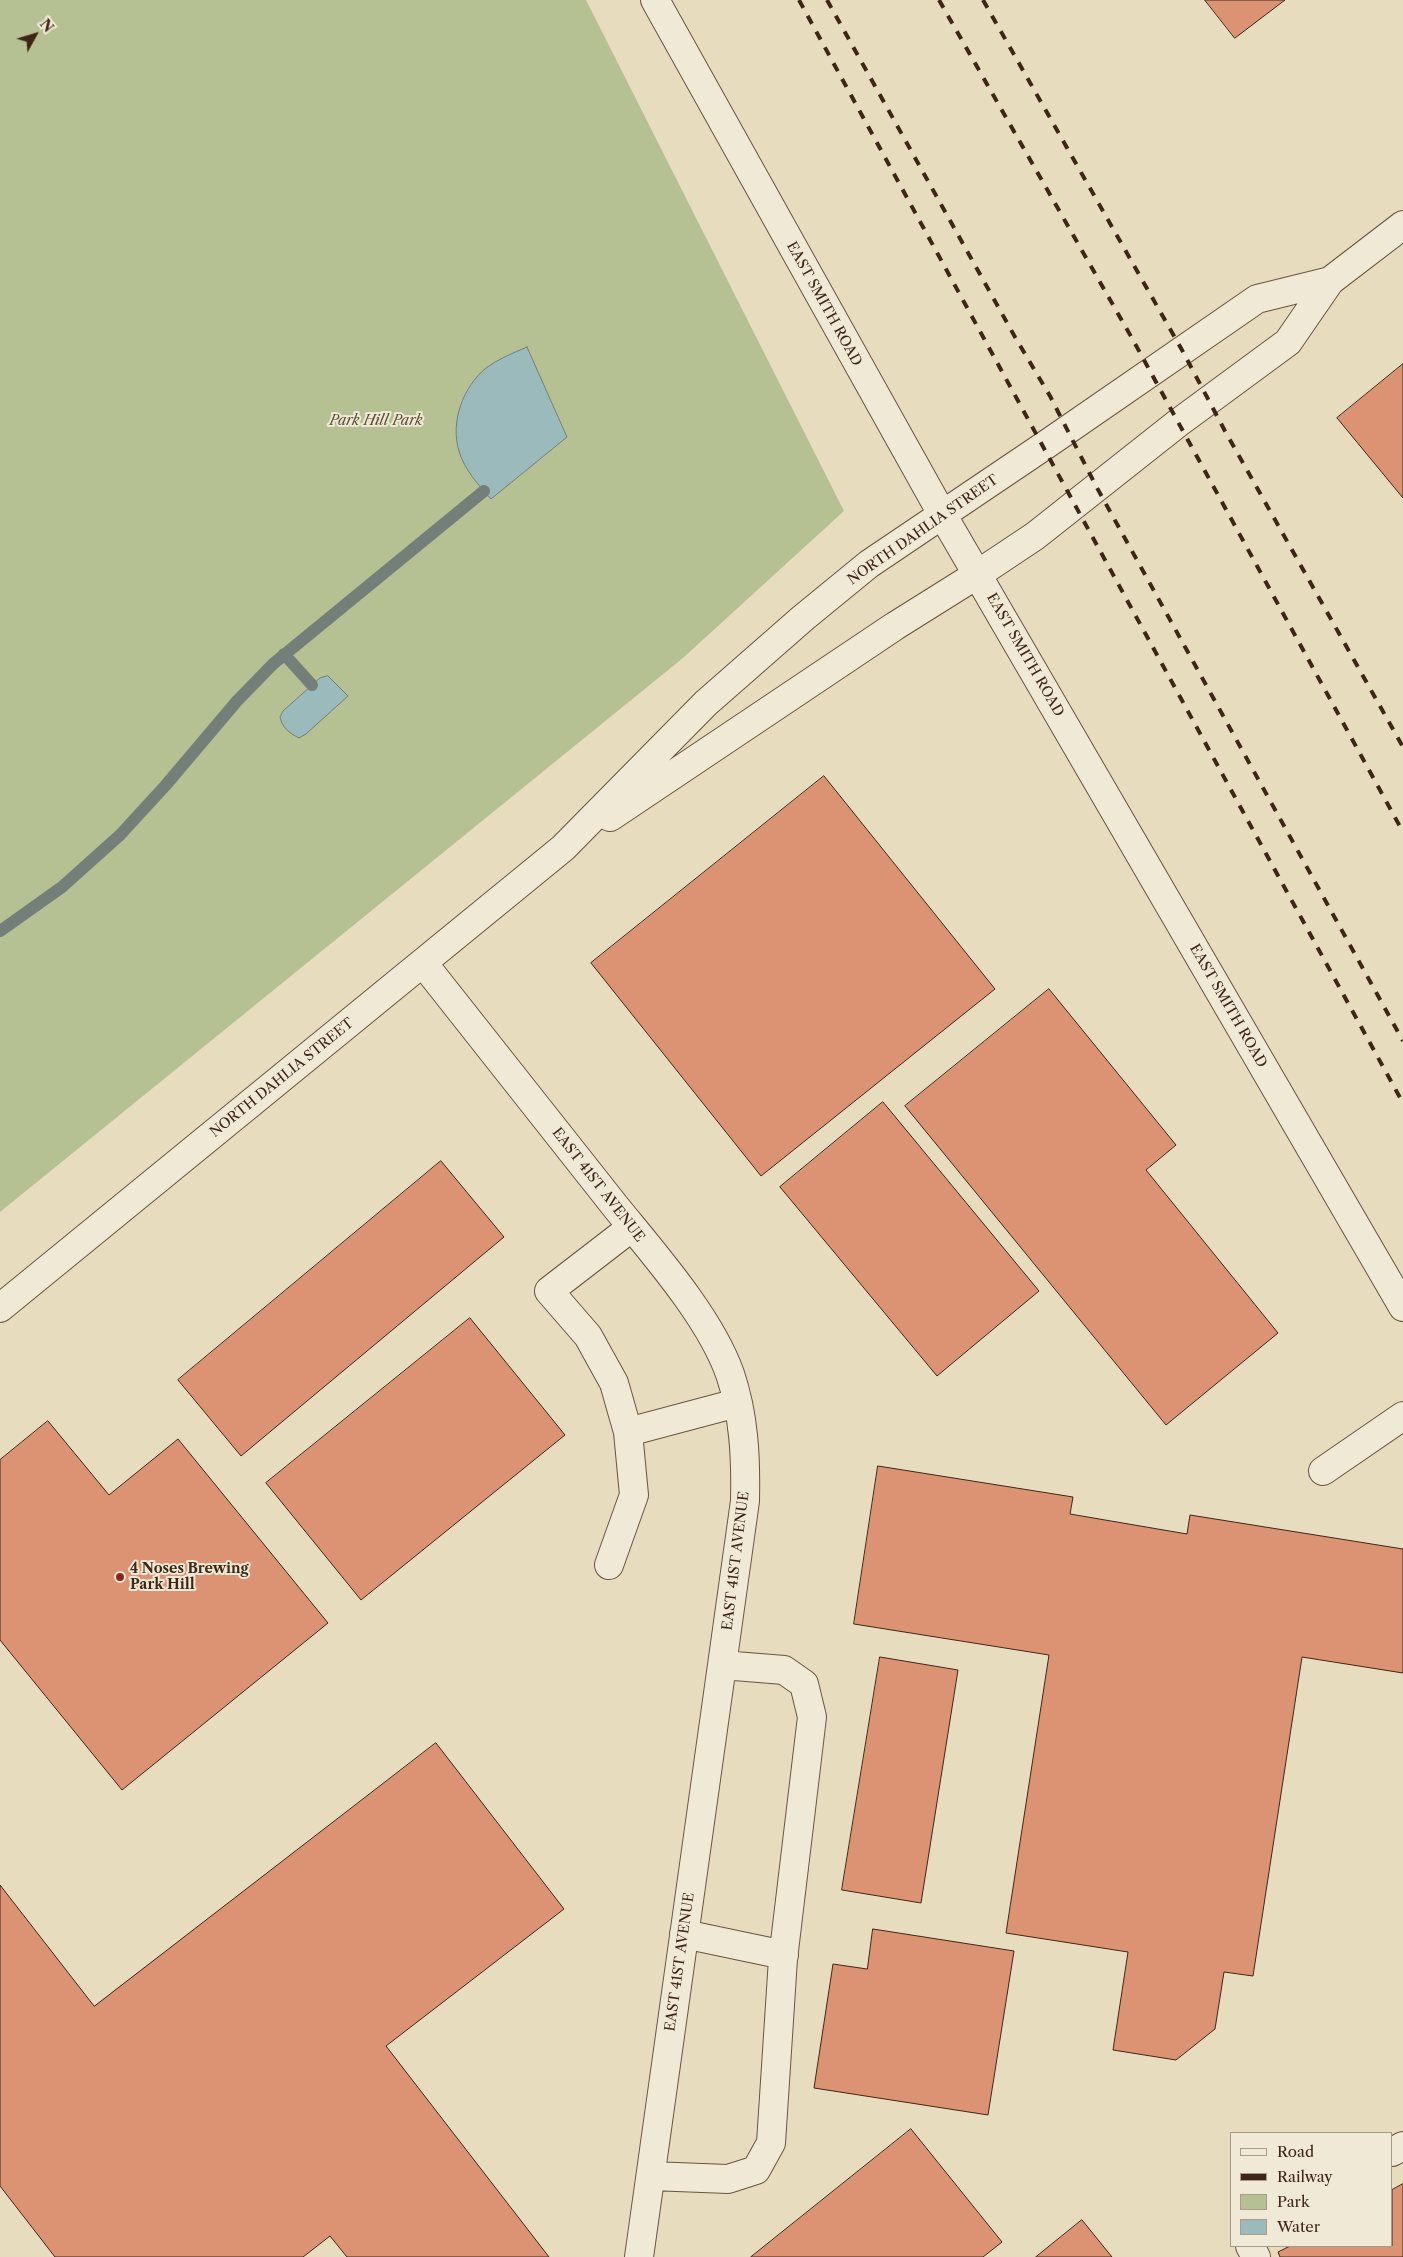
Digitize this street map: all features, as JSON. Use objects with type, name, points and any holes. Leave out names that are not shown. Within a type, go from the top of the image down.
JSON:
[{"type":"street","name":"EAST SMITH ROAD","points":[[655,0],[942,514],[1403,1306]]},
{"type":"street","name":"NORTH DAHLIA STREET","points":[[0,1308],[563,848],[895,626],[1035,536],[1178,423],[1288,342],[1330,281],[1403,225]]},
{"type":"street","name":"NORTH DAHLIA STREET","points":[[563,848],[706,704],[850,579],[1257,299],[1330,281]]},
{"type":"street","name":"EAST 41ST AVENUE","points":[[423,963],[632,1227],[708,1329],[729,1373],[738,1403],[746,1461],[746,1501],[639,2257]]},
{"type":"street","points":[[609,1565],[634,1495],[628,1432],[614,1383],[588,1336],[548,1291],[632,1227]]},
{"type":"street","points":[[628,1432],[738,1403]]},
{"type":"street","points":[[1323,1470],[1403,1416]]},
{"type":"street","points":[[651,2176],[728,2179],[756,2170],[771,2143],[784,1955],[812,1717],[804,1684],[784,1670],[722,1665]]},
{"type":"street","points":[[684,1934],[784,1955]]},
{"type":"green space","name":"Park Hill Park","points":[[0,0],[586,0],[844,511],[683,658],[0,1212]]},
{"type":"water","points":[[527,347],[567,437],[491,499],[472,477],[461,458],[456,428],[460,406],[471,385],[486,368],[506,356]]},
{"type":"water","points":[[328,676],[348,696],[306,734],[299,738],[286,729],[280,717],[283,711],[320,678]]},
{"type":"building","points":[[1205,0],[1285,0],[1235,38]]},
{"type":"building","points":[[1403,364],[1403,498],[1337,418]]},
{"type":"building","points":[[824,776],[995,989],[761,1176],[591,963]]},
{"type":"building","points":[[1049,989],[1176,1145],[1146,1170],[1278,1333],[1166,1425],[905,1106]]},
{"type":"building","points":[[883,1102],[1039,1291],[937,1376],[780,1187]]},
{"type":"building","points":[[441,1161],[504,1237],[241,1456],[178,1380]]},
{"type":"building","points":[[470,1318],[565,1435],[361,1600],[266,1483]]},
{"type":"building","points":[[48,1421],[109,1495],[178,1439],[328,1623],[122,1790],[0,1640],[0,1460]]},
{"type":"building","points":[[878,1466],[1073,1497],[1070,1514],[1187,1534],[1190,1515],[1403,1549],[1403,1673],[1302,1657],[1253,1976],[1224,1972],[1215,2029],[1176,2060],[1113,2050],[1128,1952],[1006,1933],[1049,1655],[854,1624]]},
{"type":"building","points":[[880,1657],[958,1670],[921,1903],[842,1890]]},
{"type":"building","points":[[436,1743],[564,1909],[386,2046],[549,2257],[347,2257],[330,2236],[303,2257],[55,2257],[0,2186],[0,1885],[94,2006]]},
{"type":"building","points":[[873,1929],[1014,1951],[988,2115],[814,2088],[833,1964],[867,1969]]},
{"type":"building","points":[[911,2129],[1002,2242],[983,2257],[751,2257]]},
{"type":"building","points":[[1403,2184],[1403,2257],[1280,2257],[1278,2252],[1288,2247],[1393,2247],[1393,2189]]},
{"type":"building","points":[[1082,2220],[1112,2257],[1036,2257]]},
{"type":"waterway","points":[[0,931],[62,887],[120,835],[165,786],[237,701],[273,664],[484,491]]},
{"type":"waterway","points":[[284,654],[312,685]]},
{"type":"railway","points":[[799,0],[1403,1103]]},
{"type":"railway","points":[[827,0],[1015,337],[1050,396],[1096,486],[1403,1041]]},
{"type":"railway","points":[[939,0],[1133,340],[1403,832]]},
{"type":"railway","points":[[983,0],[1182,350],[1225,431],[1403,747]]},
{"type":"place","name":"4 Noses Brewing Park Hill","points":[[120,1577]]}]
